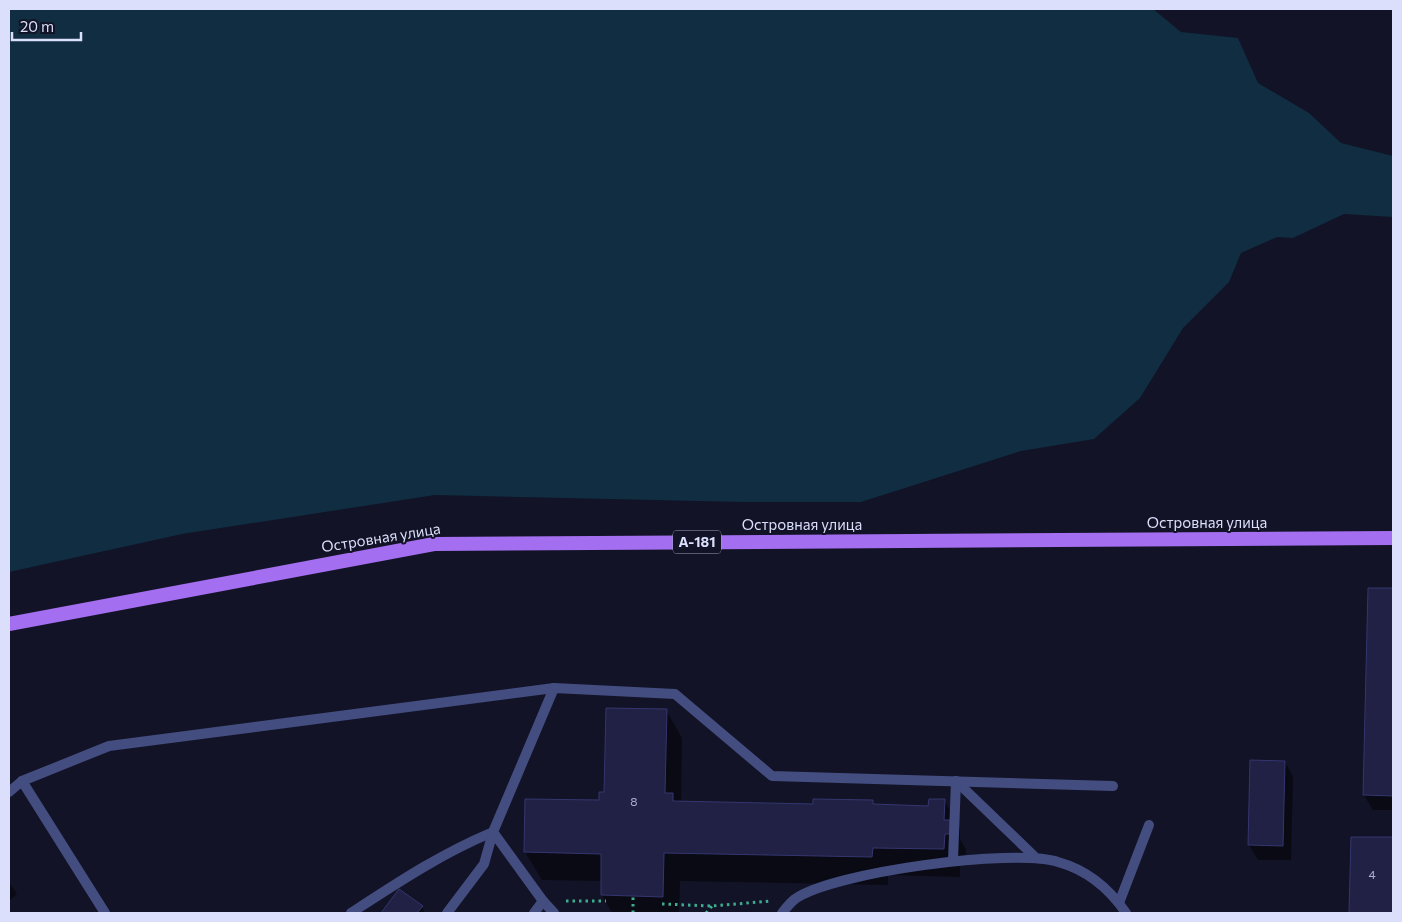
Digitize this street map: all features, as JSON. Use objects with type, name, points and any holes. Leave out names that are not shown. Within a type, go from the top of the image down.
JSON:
[{"type":"main road","name":"Островная улица","points":[[9,624],[434,544],[1393,538]]},
{"type":"lane","points":[[447,913],[484,864],[493,832],[554,688]]},
{"type":"lane","points":[[9,792],[22,781],[109,746],[554,688],[675,694],[772,776],[1113,786]]},
{"type":"lane","points":[[22,781],[105,913]]},
{"type":"lane","points":[[956,781],[1034,856]]},
{"type":"lane","points":[[953,860],[956,781]]},
{"type":"lane","points":[[1119,903],[1149,825]]},
{"type":"lane","points":[[493,832],[543,901],[554,913]]},
{"type":"lane","points":[[351,913],[419,869],[461,846],[493,832]]},
{"type":"lane","points":[[782,913],[796,899],[814,890],[854,878],[953,860],[1034,856],[1074,867],[1106,887],[1126,913]]},
{"type":"lane","points":[[534,913],[543,901]]},
{"type":"path","points":[[633,896],[633,913]]},
{"type":"path","points":[[662,904],[712,906],[796,899]]},
{"type":"path","points":[[543,901],[606,901]]},
{"type":"path","points":[[706,913],[712,906]]},
{"type":"water","points":[[9,9],[1153,9],[1181,32],[1238,38],[1258,83],[1309,113],[1341,143],[1393,156],[1393,217],[1344,214],[1293,238],[1277,237],[1241,253],[1229,282],[1183,328],[1140,398],[1094,439],[1021,451],[861,502],[744,502],[435,495],[182,534],[9,572]]},
{"type":"building","points":[[1368,588],[1393,588],[1393,796],[1363,795]]},
{"type":"building","points":[[606,708],[667,709],[665,793],[673,793],[673,801],[813,804],[813,799],[873,800],[873,804],[928,806],[929,799],[945,799],[944,820],[950,820],[950,834],[945,834],[944,849],[873,848],[872,857],[664,853],[663,897],[601,895],[601,854],[524,852],[525,799],[599,800],[599,792],[604,792]]},
{"type":"building","points":[[1250,760],[1285,761],[1283,846],[1248,845]]},
{"type":"building","points":[[1351,837],[1393,837],[1393,913],[1349,913]]},
{"type":"building","points":[[399,889],[423,906],[417,913],[381,913]]}]
